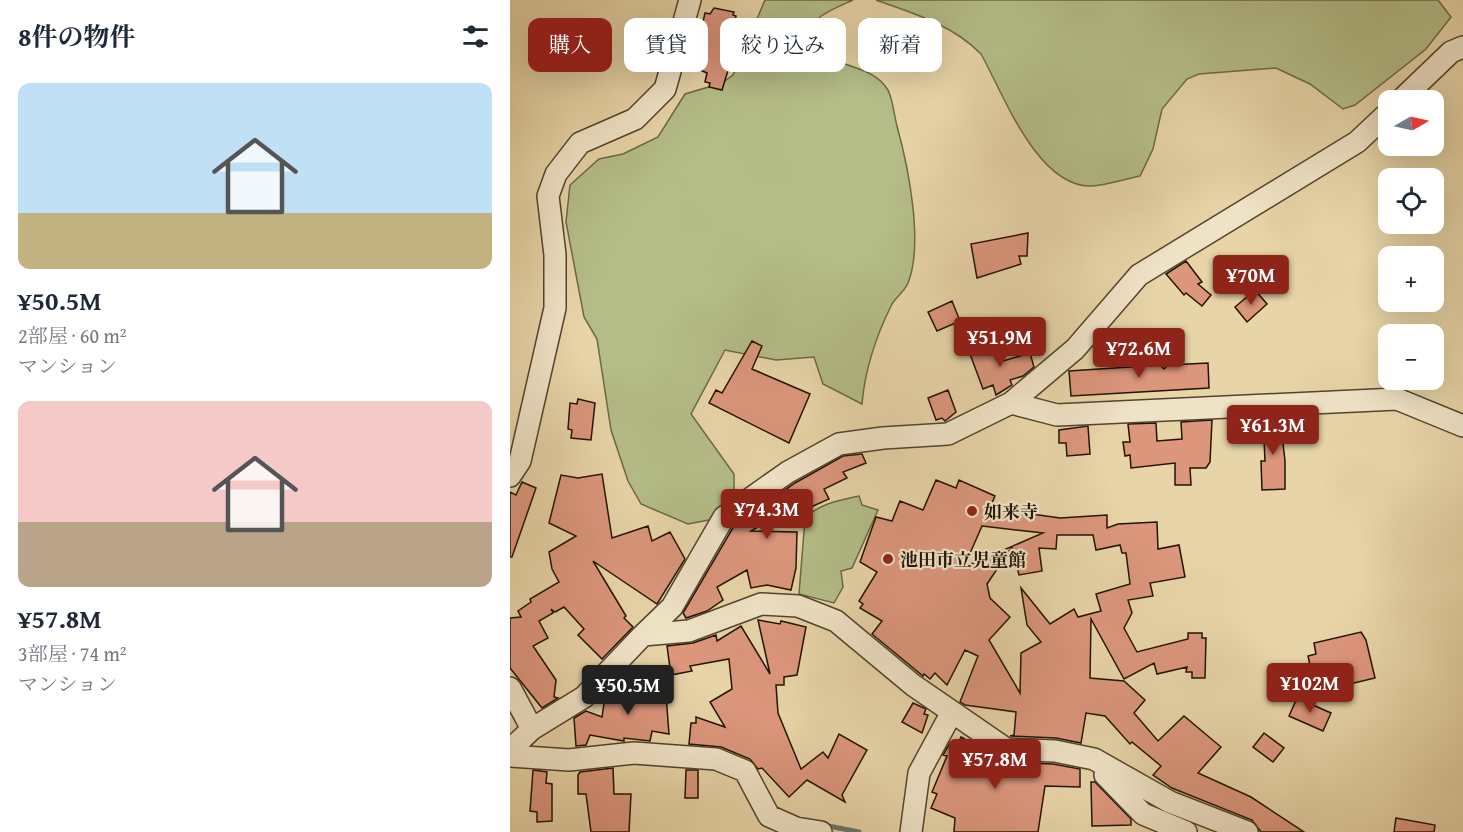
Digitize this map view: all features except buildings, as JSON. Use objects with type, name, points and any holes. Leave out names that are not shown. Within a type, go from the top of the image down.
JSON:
[{"type":"street","points":[[510,476],[520,461],[555,308],[555,255],[548,196],[556,174],[580,143],[635,119],[665,89],[690,0]]},
{"type":"street","points":[[1411,90],[1451,52],[1463,47]]},
{"type":"street","points":[[510,750],[532,729],[584,697],[672,607],[724,517],[788,472],[839,444],[883,438],[948,434],[1011,403],[1075,350],[1139,275],[1357,142],[1378,122]]},
{"type":"street","points":[[1011,403],[1057,415],[1397,399],[1463,426]]},
{"type":"street","points":[[643,635],[689,631],[761,604],[798,606],[836,621],[913,685],[1006,748],[1055,751],[1094,759],[1170,801],[1247,832]]},
{"type":"street","points":[[510,688],[532,729]]},
{"type":"street","points":[[911,832],[919,772],[952,712]]},
{"type":"street","points":[[510,756],[568,760],[634,753],[717,759],[744,771],[769,816],[796,828],[821,832]]},
{"type":"street","points":[[1094,759],[1097,769],[1127,795],[1143,814],[1186,832]]},
{"type":"green space","points":[[765,0],[853,0],[819,18],[757,18]]},
{"type":"green space","points":[[876,0],[1438,0],[1451,17],[1426,49],[1355,105],[1343,109],[1310,84],[1276,68],[1199,74],[1187,79],[1162,109],[1153,149],[1140,176],[1091,186],[1072,182],[1054,171],[1038,155],[1011,113],[981,54],[958,35],[942,26],[942,18],[924,18]]},
{"type":"green space","points":[[846,65],[858,69],[858,72],[866,72],[882,82],[888,90],[892,103],[906,162],[913,204],[915,247],[908,283],[892,304],[876,340],[862,404],[823,384],[814,357],[776,360],[725,350],[691,414],[734,474],[734,499],[724,517],[688,524],[641,504],[628,481],[611,430],[597,339],[584,317],[566,222],[570,185],[599,159],[623,154],[658,137],[685,94],[722,83],[734,72],[846,72]]},
{"type":"green space","points":[[859,496],[862,505],[878,510],[852,568],[841,571],[843,587],[834,603],[799,594],[805,519],[823,506]]},
{"type":"waterway","points":[[823,825],[859,832]]},
{"type":"place","name":"如来寺","points":[[972,511]]},
{"type":"place","name":"池田市立児童館","points":[[888,559]]}]
